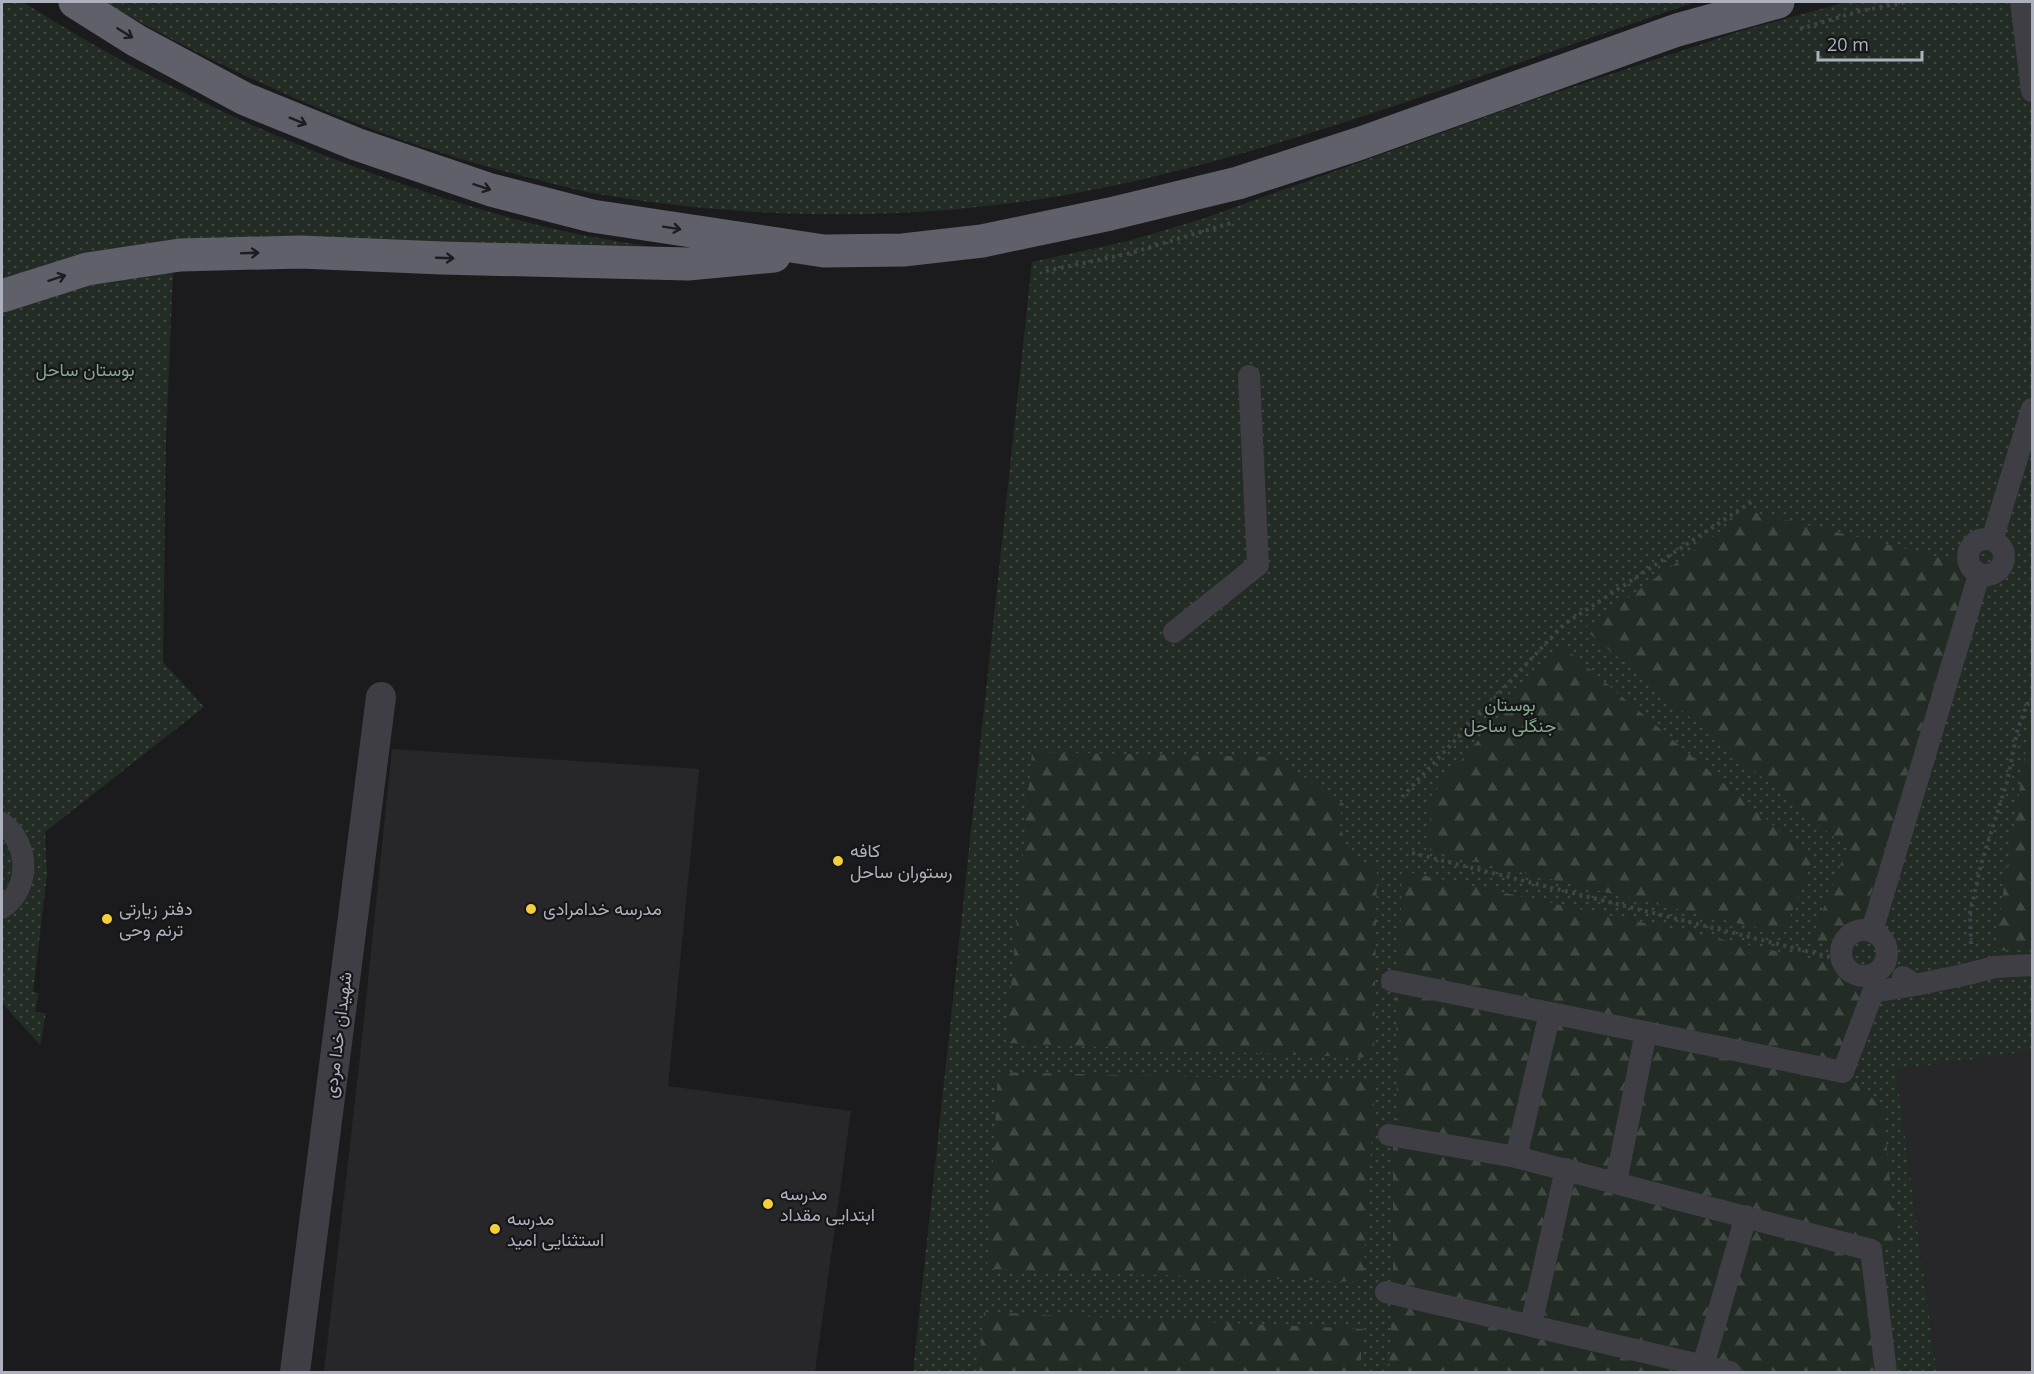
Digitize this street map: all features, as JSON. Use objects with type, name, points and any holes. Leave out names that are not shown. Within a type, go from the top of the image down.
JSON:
[{"type":"highway","points":[[75,2],[137,40],[245,99],[356,144],[480,186],[592,216],[824,251]]},
{"type":"highway","points":[[2,296],[87,269],[180,255],[300,252],[522,261],[688,264],[824,251],[903,250],[982,241],[1110,214],[1238,183],[1393,132],[1677,30],[1778,2]]},
{"type":"street","points":[[2021,2],[2032,91]]},
{"type":"street","points":[[1174,632],[1258,565],[1249,376]]},
{"type":"street","points":[[1872,931],[1980,575],[1994,574],[2003,563],[2002,549],[1992,540],[2032,409]]},
{"type":"street","name":"شهیدان خدا مردی","points":[[295,1372],[381,697]]},
{"type":"street","points":[[2,823],[9,828],[19,843],[24,859],[23,877],[16,893],[2,908]]},
{"type":"street","points":[[1858,931],[1872,931],[1878,934],[1888,952],[1884,965],[1878,971],[1864,976],[1851,971],[1842,960],[1841,952],[1846,938],[1858,931]]},
{"type":"street","points":[[1392,981],[1843,1072],[1873,992],[1914,984],[1970,964],[1995,967],[2032,965]]},
{"type":"street","points":[[1884,965],[1914,984]]},
{"type":"street","points":[[1516,1157],[1550,1013]]},
{"type":"street","points":[[1616,1182],[1646,1032]]},
{"type":"street","points":[[1389,1135],[1516,1157],[1871,1250],[1886,1372]]},
{"type":"street","points":[[1531,1325],[1566,1169]]},
{"type":"street","points":[[1703,1366],[1746,1216]]},
{"type":"street","points":[[1386,1292],[1531,1325],[1670,1365],[1703,1366],[1730,1372]]},
{"type":"path","points":[[1402,797],[1563,625],[1753,501]]},
{"type":"path","points":[[1970,964],[1970,913],[1982,861],[2007,782],[2017,732],[2027,704],[2032,704]]},
{"type":"path","points":[[1412,853],[1842,960]]},
{"type":"shaded area","points":[[392,749],[699,769],[668,1086],[851,1111],[815,1372],[324,1372]]},
{"type":"shaded area","points":[[2032,1051],[2032,1372],[1937,1372],[1896,1070]]},
{"type":"green space","points":[[2,2],[23,2],[145,73],[271,133],[336,160],[469,206],[537,225],[697,255],[161,242],[81,253],[2,279]]},
{"type":"green space","points":[[104,2],[1696,2],[1345,122],[1203,164],[1131,182],[997,205],[930,211],[795,214],[727,210],[592,193],[465,160],[358,124],[306,103],[204,55]]},
{"type":"green space","name":"بوستان جنگلی ساحل","points":[[1846,2],[2032,2],[2032,1051],[1896,1070],[1937,1372],[913,1372],[1032,262],[1128,241],[1202,219],[1536,99],[1741,31]]},
{"type":"green space","name":"بوستان ساحل","points":[[173,271],[166,442],[163,662],[204,707],[45,832],[47,875],[33,992],[39,993],[35,1012],[46,1013],[40,1045],[2,1003],[2,309],[64,289]]},
{"type":"green space","points":[[1749,511],[1956,561],[1967,577],[1862,924],[1850,930],[1838,943],[1810,943],[1847,848],[1584,629]]},
{"type":"green space","points":[[1560,644],[1813,859],[1783,934],[1430,851],[1430,797]]},
{"type":"green space","points":[[2032,711],[2032,949],[1994,951]]},
{"type":"green space","points":[[1032,752],[1274,757],[1344,804],[1338,821],[1351,858],[1377,867],[1374,1058],[1006,1043]]},
{"type":"green space","points":[[1402,871],[1836,964],[1845,976],[1861,979],[1868,984],[1840,1069],[1399,976]]},
{"type":"green space","points":[[1396,986],[1539,1017],[1512,1151],[1397,1130]]},
{"type":"green space","points":[[1553,1018],[1641,1036],[1614,1177],[1521,1155]]},
{"type":"green space","points":[[1647,1035],[1859,1083],[1883,1110],[1897,1249],[1619,1180]]},
{"type":"green space","points":[[998,1072],[1375,1081],[1363,1282],[987,1269]]},
{"type":"green space","points":[[1393,1140],[1560,1173],[1525,1315],[1393,1286]]},
{"type":"green space","points":[[1572,1175],[1740,1219],[1700,1361],[1540,1322]]},
{"type":"green space","points":[[1749,1221],[1866,1255],[1880,1372],[1749,1372],[1708,1362]]},
{"type":"green space","points":[[1392,1301],[1662,1366],[1660,1372],[1389,1372]]},
{"type":"green space","points":[[984,1312],[1363,1329],[1360,1372],[978,1372]]},
{"type":"place","name":"کافه رستوران ساحل","points":[[838,861]]},
{"type":"place","name":"مدرسه خدامرادی","points":[[531,909]]},
{"type":"place","name":"دفتر زیارتی ترنم وحی","points":[[107,919]]},
{"type":"place","name":"مدرسه ابتدایی مقداد","points":[[768,1204]]},
{"type":"place","name":"مدرسه استثنایی امید","points":[[495,1229]]}]
